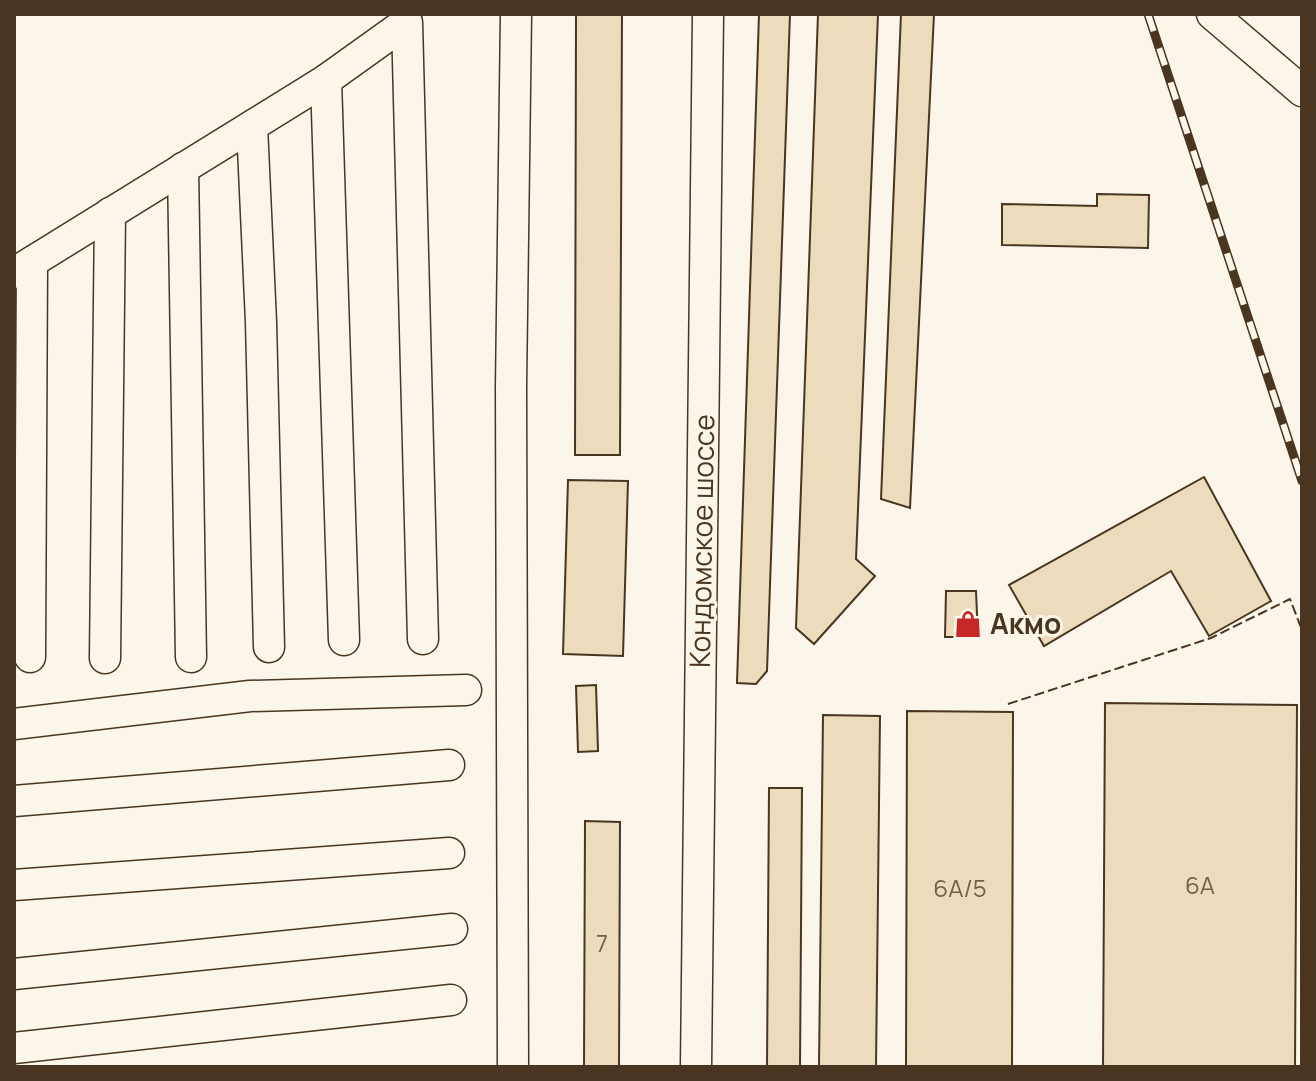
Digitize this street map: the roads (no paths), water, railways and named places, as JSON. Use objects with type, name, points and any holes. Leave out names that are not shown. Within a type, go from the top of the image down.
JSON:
[{"type":"street","points":[[513,1067],[511,387],[516,14]]},
{"type":"street","name":"Кондомское шоссе","points":[[696,1067],[708,14]]},
{"type":"street","points":[[1219,17],[1302,91]]},
{"type":"street","points":[[30,657],[23,267],[326,80],[407,22],[423,639]]},
{"type":"street","points":[[326,80],[344,640]]},
{"type":"street","points":[[252,126],[261,322],[269,647]]},
{"type":"street","points":[[183,168],[191,657]]},
{"type":"street","points":[[105,658],[110,213]]},
{"type":"street","points":[[14,724],[250,696],[466,690]]},
{"type":"street","points":[[14,801],[449,765]]},
{"type":"street","points":[[14,885],[449,853]]},
{"type":"street","points":[[14,974],[452,929]]},
{"type":"street","points":[[14,1048],[451,1000]]},
{"type":"railway","points":[[1148,14],[1302,481]]},
{"type":"place","name":"Акмо","points":[[968,624]]}]
